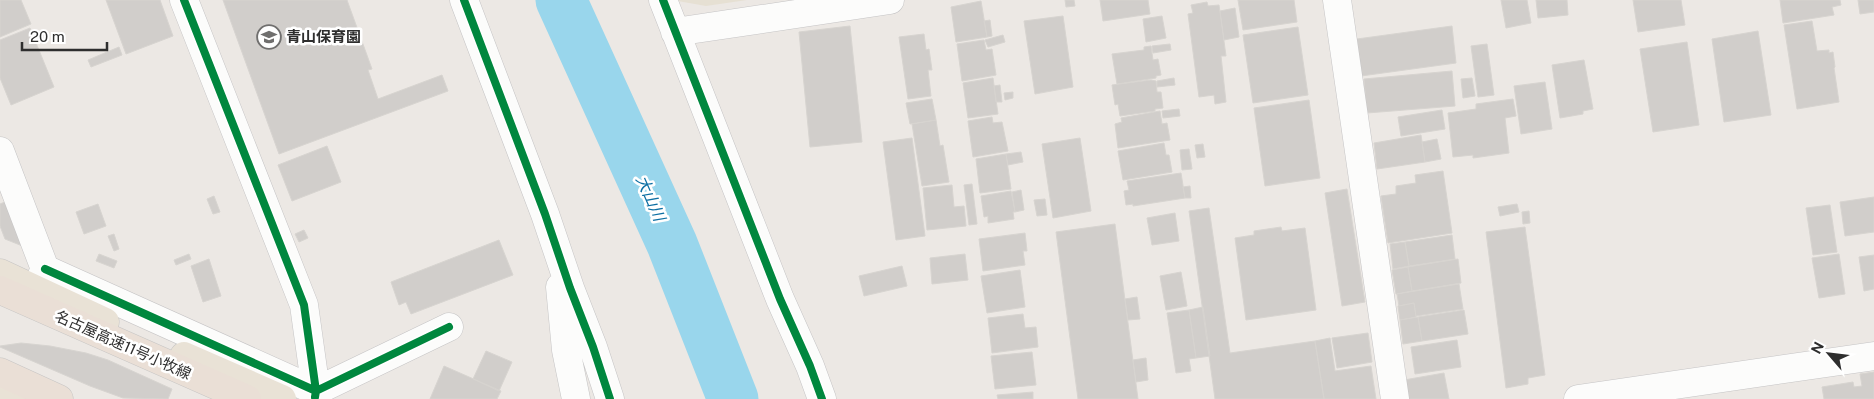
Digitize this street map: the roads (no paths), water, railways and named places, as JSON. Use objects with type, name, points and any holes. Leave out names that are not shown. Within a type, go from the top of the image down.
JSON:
[{"type":"highway","points":[[0,273],[40,280],[103,321],[282,399]]},
{"type":"highway","name":"名古屋高速11号小牧線","points":[[0,290],[247,399]]},
{"type":"highway","points":[[0,372],[59,399]]},
{"type":"highway","points":[[0,394],[11,399]]},
{"type":"street","points":[[184,0],[304,305],[316,391]]},
{"type":"street","points":[[464,0],[594,347],[610,399]]},
{"type":"street","points":[[663,0],[780,300],[810,366],[822,399]]},
{"type":"street","points":[[675,32],[890,0]]},
{"type":"street","points":[[1337,0],[1395,399]]},
{"type":"street","points":[[0,151],[40,280],[316,391],[449,327]]},
{"type":"street","points":[[557,249],[566,350],[576,399]]},
{"type":"street","points":[[1578,399],[1874,356]]},
{"type":"street","points":[[810,366],[837,399]]},
{"type":"waterway","name":"大山川","points":[[561,0],[672,244],[733,399]]},
{"type":"place","name":"青山保育園","points":[[269,37]]}]
